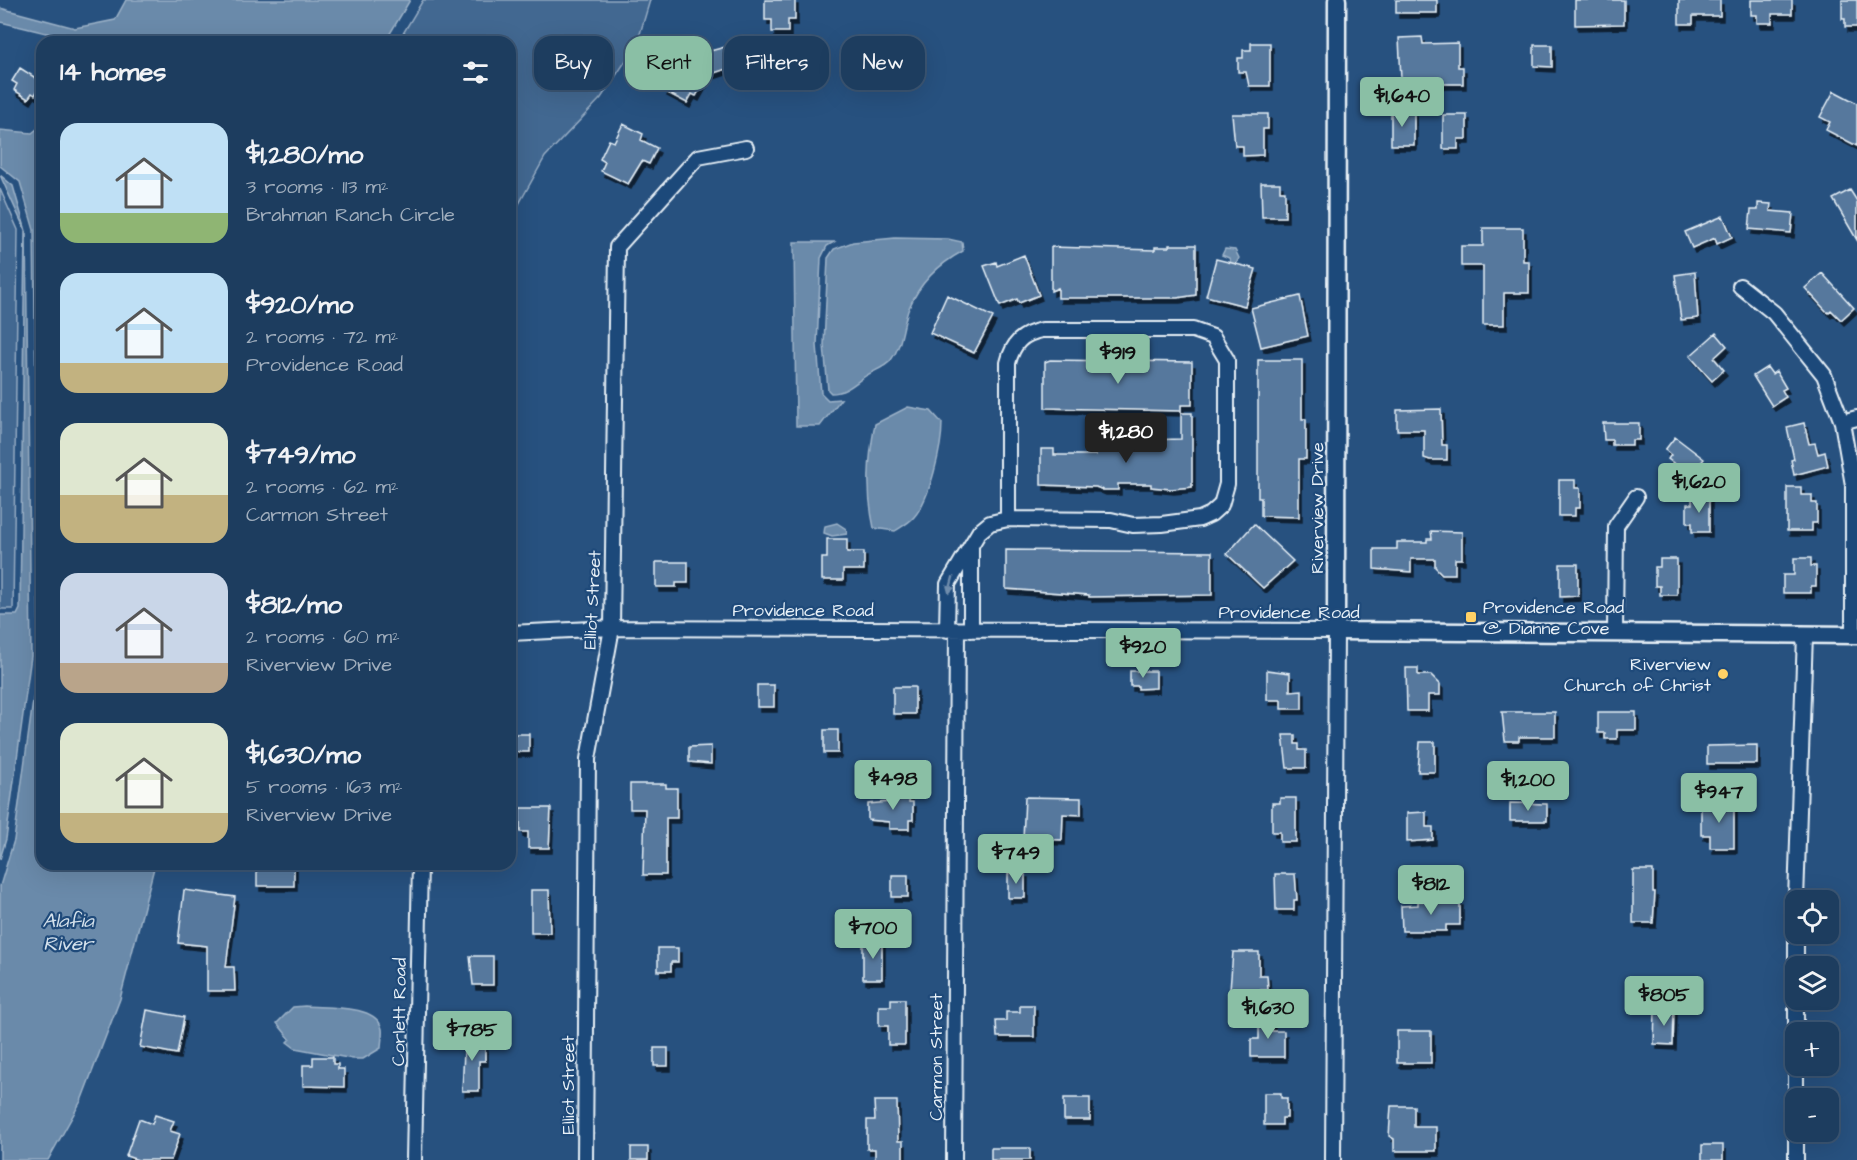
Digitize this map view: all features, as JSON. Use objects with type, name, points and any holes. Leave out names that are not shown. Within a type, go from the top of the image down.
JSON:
[{"type":"street","name":"Riverview Drive","points":[[1333,1160],[1337,0]]},
{"type":"street","name":"Elliot Street","points":[[585,1160],[588,759],[612,628],[617,247],[698,157],[746,148]]},
{"type":"street","points":[[1740,286],[1774,313],[1824,375],[1842,422],[1853,485],[1855,634]]},
{"type":"street","points":[[958,630],[948,584],[979,532],[990,523],[1008,519],[1111,520],[1133,525],[1162,524],[1200,519],[1211,514],[1221,505],[1227,484],[1227,360],[1214,337],[1193,330],[1042,330],[1020,338],[1011,350],[1008,363],[1008,519]]},
{"type":"street","points":[[1842,422],[1857,418]]},
{"type":"street","points":[[1615,633],[1616,526],[1636,497]]},
{"type":"street","points":[[958,630],[971,546]]},
{"type":"street","name":"Providence Road","points":[[612,628],[1855,634]]},
{"type":"street","points":[[516,633],[612,628]]},
{"type":"street","name":"Carmon Street","points":[[954,1160],[958,630]]},
{"type":"street","points":[[1796,890],[1805,634]]},
{"type":"street","name":"Corlett Road","points":[[414,1160],[420,870]]},
{"type":"street","points":[[1796,1142],[1796,1160]]},
{"type":"shaded area","points":[[423,0],[650,0],[639,36],[625,36],[625,62],[613,80],[613,36],[534,36],[534,90],[606,90],[545,157],[516,209],[516,36],[402,36]]},
{"type":"shaded area","points":[[0,189],[18,230],[13,609],[0,609]]},
{"type":"water","points":[[126,0],[410,0],[389,36],[59,36],[0,22],[0,8],[75,28],[115,20]]},
{"type":"water","name":"Alafia River","points":[[0,130],[32,133],[36,130],[36,401],[34,230],[20,182],[0,166]]},
{"type":"water","points":[[0,175],[13,186],[26,231],[31,656],[6,839],[0,859],[0,615],[17,615],[20,609],[25,230]]},
{"type":"water","points":[[895,238],[948,239],[962,242],[963,251],[938,268],[919,290],[909,308],[898,348],[888,363],[849,388],[831,393],[828,390],[824,345],[828,258],[834,249],[853,242]]},
{"type":"water","points":[[794,242],[834,242],[827,246],[821,258],[817,345],[821,393],[828,400],[841,399],[820,426],[796,426]]},
{"type":"water","points":[[1225,249],[1235,250],[1239,258],[1236,264],[1231,263],[1229,258],[1222,255]]},
{"type":"water","points":[[908,407],[931,411],[942,423],[934,472],[920,509],[912,519],[895,531],[874,528],[869,476],[875,424]]},
{"type":"water","points":[[837,523],[846,529],[847,534],[832,536],[824,533],[825,526]]},
{"type":"water","name":"Alafia River","points":[[36,679],[36,870],[153,870],[120,999],[81,1101],[48,1160],[0,1160],[0,886],[14,840]]},
{"type":"water","points":[[293,1007],[350,1009],[371,1015],[382,1029],[381,1048],[363,1059],[353,1059],[295,1048],[287,1042],[290,1039],[277,1023]]},
{"type":"building","points":[[765,0],[795,0],[795,20],[788,20],[788,32],[772,32],[772,20],[765,20]]},
{"type":"building","points":[[1396,0],[1437,0],[1437,13],[1396,13]]},
{"type":"building","points":[[1575,0],[1624,0],[1624,24],[1575,25]]},
{"type":"building","points":[[1679,0],[1720,0],[1720,16],[1693,16],[1693,24],[1679,24]]},
{"type":"building","points":[[1751,0],[1792,0],[1792,14],[1772,14],[1772,23],[1757,23],[1757,15],[1751,15]]},
{"type":"building","points":[[1842,0],[1857,0],[1857,27],[1845,27],[1845,19],[1842,19]]},
{"type":"building","points":[[1422,37],[1423,44],[1458,43],[1458,67],[1463,67],[1463,84],[1437,84],[1437,78],[1401,79],[1399,38]]},
{"type":"building","points":[[1251,43],[1270,43],[1270,86],[1249,86],[1246,72],[1238,72],[1238,58],[1243,58],[1243,50],[1251,50]]},
{"type":"building","points":[[1534,45],[1552,45],[1552,67],[1534,66]]},
{"type":"building","points":[[724,47],[724,70],[712,74],[712,51]]},
{"type":"building","points":[[20,68],[36,78],[35,95],[32,93],[28,99],[14,90],[17,84],[12,81]]},
{"type":"building","points":[[699,90],[696,96],[692,94],[687,103],[664,91]]},
{"type":"building","points":[[1834,91],[1857,103],[1857,146],[1826,130],[1830,122],[1820,117]]},
{"type":"building","points":[[1391,111],[1414,112],[1414,145],[1391,145]]},
{"type":"building","points":[[1232,114],[1268,114],[1268,129],[1263,129],[1263,155],[1243,156],[1243,146],[1235,146]]},
{"type":"building","points":[[1443,115],[1467,115],[1467,139],[1458,139],[1458,149],[1443,149]]},
{"type":"building","points":[[623,124],[643,134],[641,140],[657,148],[649,164],[642,161],[628,184],[601,171],[605,162],[600,159],[609,140],[614,142]]},
{"type":"building","points":[[1261,183],[1280,183],[1280,191],[1285,191],[1285,217],[1262,217]]},
{"type":"building","points":[[1850,190],[1857,201],[1857,240],[1833,199]]},
{"type":"building","points":[[1758,203],[1771,204],[1770,211],[1793,213],[1791,233],[1749,229],[1751,210],[1758,210]]},
{"type":"building","points":[[1723,216],[1732,237],[1717,244],[1715,238],[1692,248],[1685,232]]},
{"type":"building","points":[[1483,228],[1523,228],[1523,261],[1529,261],[1529,293],[1504,293],[1504,325],[1483,325],[1483,266],[1461,266],[1461,246],[1483,246]]},
{"type":"building","points":[[1169,245],[1196,245],[1196,295],[1177,298],[1058,298],[1058,288],[1051,291],[1051,247],[1155,250],[1155,247],[1169,247]]},
{"type":"building","points":[[1024,255],[1039,295],[1019,303],[1017,299],[1000,306],[984,266],[996,262],[997,266]]},
{"type":"building","points":[[1216,259],[1256,269],[1245,306],[1206,296]]},
{"type":"building","points":[[1695,272],[1698,318],[1681,320],[1675,275]]},
{"type":"building","points":[[1822,273],[1854,308],[1841,320],[1831,310],[1828,313],[1805,288]]},
{"type":"building","points":[[947,295],[993,317],[974,353],[930,333]]},
{"type":"building","points":[[1300,296],[1308,336],[1261,347],[1251,308]]},
{"type":"building","points":[[1716,333],[1727,346],[1714,358],[1724,370],[1712,381],[1690,356]]},
{"type":"building","points":[[1050,360],[1192,362],[1192,405],[1181,405],[1181,411],[1045,408],[1045,362]]},
{"type":"building","points":[[1258,360],[1302,360],[1302,419],[1306,419],[1306,459],[1299,459],[1299,517],[1261,516],[1261,498],[1258,498]]},
{"type":"building","points":[[1767,367],[1772,374],[1776,371],[1786,388],[1782,390],[1786,397],[1772,406],[1753,376]]},
{"type":"building","points":[[1441,409],[1442,445],[1447,445],[1447,460],[1430,460],[1424,458],[1424,430],[1397,430],[1397,410]]},
{"type":"building","points":[[1181,413],[1192,413],[1192,487],[1171,489],[1151,487],[1151,484],[1118,484],[1118,490],[1103,490],[1096,487],[1041,485],[1041,449],[1054,449],[1054,455],[1096,455],[1096,446],[1105,446],[1105,441],[1181,439]]},
{"type":"building","points":[[1603,423],[1639,423],[1639,440],[1632,440],[1632,445],[1612,445],[1612,440],[1604,440]]},
{"type":"building","points":[[1804,423],[1809,444],[1815,443],[1818,454],[1825,452],[1828,466],[1794,475],[1791,460],[1794,459],[1787,427]]},
{"type":"building","points":[[1675,437],[1704,459],[1693,472],[1687,467],[1684,471],[1668,459],[1671,455],[1665,450]]},
{"type":"building","points":[[1559,480],[1575,480],[1575,488],[1580,488],[1580,508],[1575,508],[1575,516],[1559,516]]},
{"type":"building","points":[[1787,487],[1801,487],[1801,495],[1812,495],[1812,503],[1817,503],[1817,523],[1812,523],[1812,531],[1787,531]]},
{"type":"building","points":[[1692,496],[1709,496],[1709,532],[1692,532],[1692,523],[1687,523],[1687,504],[1692,504]]},
{"type":"building","points":[[1254,524],[1293,561],[1263,588],[1227,554]]},
{"type":"building","points":[[1431,531],[1462,532],[1462,559],[1455,559],[1455,574],[1442,574],[1435,567],[1435,559],[1411,559],[1411,572],[1374,569],[1374,549],[1397,549],[1397,542],[1427,542],[1427,539],[1432,539]]},
{"type":"building","points":[[827,539],[847,539],[847,552],[864,552],[864,570],[843,570],[843,580],[822,580],[822,558],[827,558]]},
{"type":"building","points":[[1006,550],[1212,552],[1212,595],[1089,597],[1089,595],[1006,589]]},
{"type":"building","points":[[1794,558],[1811,558],[1811,566],[1816,566],[1816,586],[1811,586],[1811,593],[1783,593],[1783,575],[1794,575]]},
{"type":"building","points":[[1660,559],[1677,559],[1677,595],[1660,595],[1660,586],[1655,586],[1655,567],[1660,567]]},
{"type":"building","points":[[656,562],[688,562],[688,583],[676,583],[676,587],[656,587]]},
{"type":"building","points":[[1560,564],[1578,564],[1578,596],[1560,597]]},
{"type":"building","points":[[1406,668],[1418,668],[1418,675],[1431,675],[1440,684],[1440,695],[1428,695],[1428,711],[1407,711]]},
{"type":"building","points":[[1267,670],[1290,673],[1290,691],[1302,690],[1302,709],[1281,709],[1281,700],[1267,700]]},
{"type":"building","points":[[1130,671],[1156,671],[1156,688],[1138,689],[1138,686],[1130,686]]},
{"type":"building","points":[[757,685],[774,685],[774,707],[757,707]]},
{"type":"building","points":[[893,687],[915,687],[915,714],[893,714]]},
{"type":"building","points":[[1502,712],[1555,712],[1555,737],[1519,737],[1519,741],[1505,741]]},
{"type":"building","points":[[1598,712],[1636,712],[1636,730],[1617,730],[1617,739],[1605,739],[1605,733],[1598,733]]},
{"type":"building","points":[[824,730],[838,730],[838,753],[824,753]]},
{"type":"building","points":[[516,734],[529,734],[529,752],[516,752]]},
{"type":"building","points":[[1283,735],[1295,735],[1295,744],[1299,744],[1299,750],[1306,750],[1306,768],[1287,768]]},
{"type":"building","points":[[1420,742],[1435,742],[1435,772],[1418,772]]},
{"type":"building","points":[[1757,745],[1757,764],[1707,764],[1707,746]]},
{"type":"building","points":[[711,746],[711,764],[689,762],[689,747]]},
{"type":"building","points":[[630,784],[666,784],[666,788],[677,788],[677,818],[666,818],[666,875],[643,875],[645,809],[630,809]]},
{"type":"building","points":[[889,793],[909,793],[909,802],[913,802],[913,820],[909,820],[909,829],[889,829],[889,822],[868,820],[868,804],[889,802]]},
{"type":"building","points":[[1025,797],[1081,798],[1081,815],[1063,814],[1062,840],[1023,839]]},
{"type":"building","points":[[1280,798],[1296,798],[1296,842],[1280,842],[1280,832],[1272,832],[1272,803],[1280,803]]},
{"type":"building","points":[[1701,802],[1734,802],[1734,848],[1710,848],[1710,835],[1701,835]]},
{"type":"building","points":[[1510,803],[1547,804],[1547,821],[1510,821]]},
{"type":"building","points":[[520,808],[551,808],[549,848],[528,848],[528,832],[520,832]]},
{"type":"building","points":[[1426,812],[1426,827],[1433,827],[1433,840],[1407,842],[1407,813]]},
{"type":"building","points":[[257,870],[294,870],[294,886],[257,886]]},
{"type":"building","points":[[1633,870],[1653,870],[1653,892],[1655,892],[1653,923],[1633,923]]},
{"type":"building","points":[[1008,873],[1025,873],[1025,898],[1008,898]]},
{"type":"building","points":[[1275,874],[1295,874],[1297,900],[1294,900],[1294,910],[1276,910]]},
{"type":"building","points":[[892,875],[908,875],[908,897],[892,897]]},
{"type":"building","points":[[184,890],[235,897],[226,967],[234,967],[235,991],[207,991],[207,946],[178,943]]},
{"type":"building","points":[[531,890],[549,890],[550,933],[531,933]]},
{"type":"building","points":[[1418,901],[1460,901],[1460,925],[1446,925],[1446,931],[1402,931],[1401,906],[1418,905]]},
{"type":"building","points":[[863,942],[882,942],[882,979],[863,979]]},
{"type":"building","points":[[658,948],[678,948],[678,962],[671,962],[671,971],[658,971]]},
{"type":"building","points":[[1233,952],[1259,952],[1259,975],[1267,975],[1268,990],[1230,990]]},
{"type":"building","points":[[470,956],[493,956],[493,985],[473,985]]},
{"type":"building","points":[[891,999],[905,999],[905,1045],[888,1045],[888,1026],[879,1026],[879,1006],[891,1006]]},
{"type":"building","points":[[1020,1005],[1034,1005],[1034,1037],[997,1037],[996,1021],[1006,1021],[1006,1012],[1020,1012]]},
{"type":"building","points":[[1655,1009],[1674,1009],[1673,1045],[1654,1044]]},
{"type":"building","points":[[147,1010],[184,1017],[177,1054],[140,1047]]},
{"type":"building","points":[[1259,1015],[1272,1015],[1272,1031],[1284,1031],[1284,1057],[1251,1057],[1251,1039],[1259,1039]]},
{"type":"building","points":[[1397,1031],[1431,1031],[1431,1063],[1397,1063]]},
{"type":"building","points":[[465,1032],[479,1032],[479,1046],[485,1046],[485,1061],[479,1061],[479,1091],[462,1091]]},
{"type":"building","points":[[654,1048],[668,1048],[668,1066],[654,1066]]},
{"type":"building","points":[[313,1057],[333,1057],[333,1064],[338,1064],[338,1069],[344,1069],[344,1087],[303,1086],[303,1065],[313,1065]]},
{"type":"building","points":[[1264,1093],[1281,1093],[1281,1098],[1287,1098],[1287,1118],[1282,1118],[1282,1125],[1264,1125]]},
{"type":"building","points":[[1064,1098],[1090,1098],[1090,1120],[1064,1120]]},
{"type":"building","points":[[874,1101],[897,1101],[898,1141],[903,1141],[903,1160],[875,1160],[875,1149],[867,1149],[867,1120],[875,1120]]},
{"type":"building","points":[[1391,1106],[1414,1106],[1414,1127],[1436,1127],[1436,1151],[1394,1151],[1394,1139],[1389,1136]]},
{"type":"building","points":[[155,1115],[174,1121],[170,1131],[180,1134],[171,1160],[138,1160],[126,1156],[139,1119],[152,1124]]},
{"type":"building","points":[[1702,1145],[1723,1145],[1723,1160],[1702,1160]]},
{"type":"building","points":[[631,1147],[648,1147],[648,1160],[631,1160]]},
{"type":"building","points":[[991,1148],[1030,1148],[1030,1160],[991,1160]]},
{"type":"place","name":"Providence Road @ Dianne Cove","points":[[1471,617]]},
{"type":"place","name":"Riverview Church of Christ","points":[[1723,674]]}]
